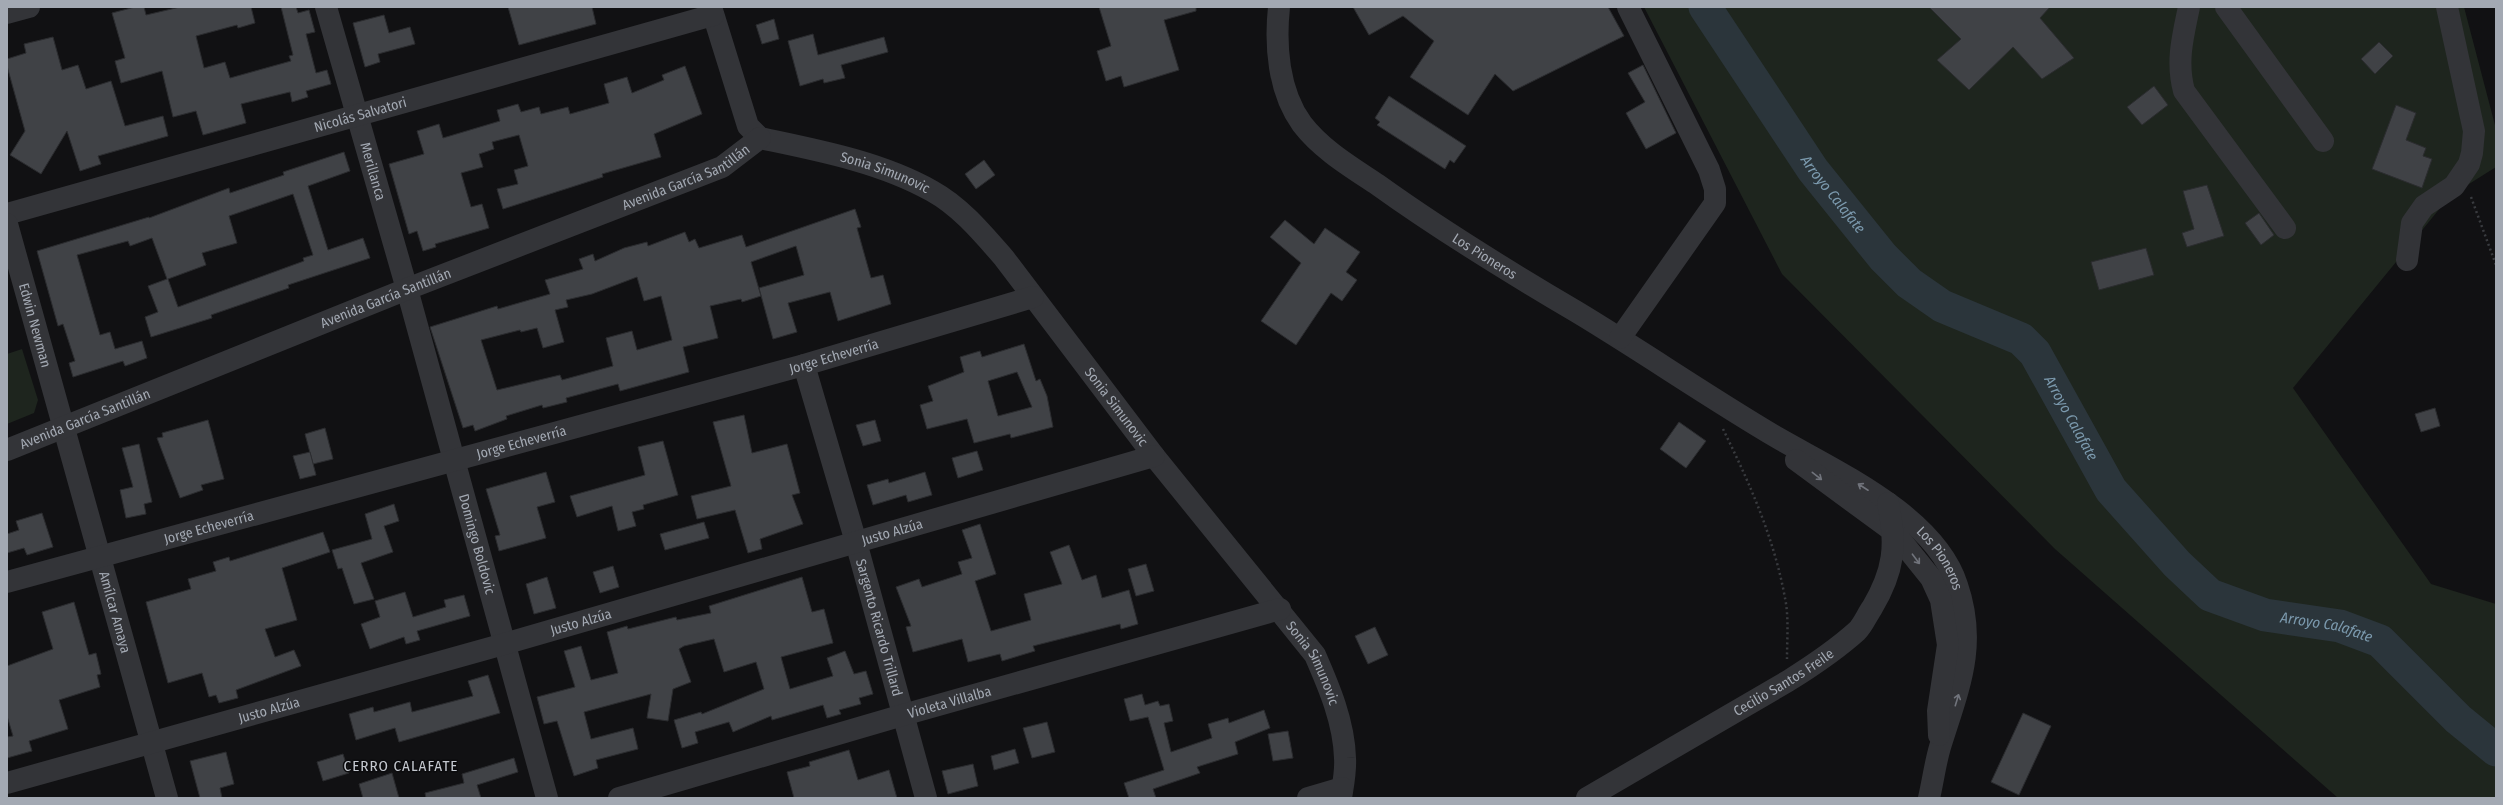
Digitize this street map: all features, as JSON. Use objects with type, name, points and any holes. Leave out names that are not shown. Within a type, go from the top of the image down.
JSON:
[{"type":"street","points":[[7,13],[29,7]]},
{"type":"street","name":"Merillanca","points":[[326,7],[407,289]]},
{"type":"street","name":"Los Pioneros","points":[[1279,7],[1277,40],[1283,79],[1300,121],[1316,140],[1445,233],[1620,338],[1780,439],[1813,456],[1888,504],[1927,537],[1942,554],[1957,583],[1967,629],[1965,660],[1958,697],[1939,750],[1929,798]]},
{"type":"street","points":[[1620,338],[1715,203],[1715,189],[1709,170],[1628,7]]},
{"type":"street","points":[[2189,7],[2180,50],[2179,71],[2184,91],[2285,228]]},
{"type":"street","points":[[2226,7],[2323,141]]},
{"type":"street","points":[[2408,260],[2412,222],[2424,206],[2454,186],[2469,164],[2474,131],[2447,7]]},
{"type":"street","points":[[712,11],[748,126],[760,138]]},
{"type":"street","name":"Nicolás Salvatori","points":[[7,214],[357,116],[712,11]]},
{"type":"street","name":"Avenida García Santillán","points":[[7,450],[407,289],[722,167],[760,138]]},
{"type":"street","name":"Sonia Simunovic","points":[[760,138],[858,162],[903,177],[933,191],[980,230],[1154,456],[1315,654],[1328,685],[1343,734],[1346,759],[1342,793]]},
{"type":"street","name":"Edwin Newman","points":[[7,224],[65,427]]},
{"type":"street","name":"Domingo Boldovic","points":[[407,289],[547,798]]},
{"type":"street","name":"Jorge Echeverría","points":[[7,582],[804,365],[1033,297]]},
{"type":"street","name":"Sargento Ricardo Trillard","points":[[804,365],[856,542],[926,798]]},
{"type":"street","name":"Amílcar Amaya","points":[[65,427],[99,556],[167,798]]},
{"type":"street","name":"Los Pioneros","points":[[1780,439],[1794,459],[1894,532],[1931,578],[1940,600],[1946,621],[1948,645],[1938,711],[1939,750]]},
{"type":"street","name":"Justo Alzúa","points":[[7,783],[504,644],[1154,456]]},
{"type":"street","name":"Cecilio Santos Freile","points":[[1587,798],[1788,681],[1817,663],[1858,630],[1884,588],[1892,564],[1894,532],[1888,504]]},
{"type":"street","name":"Violeta Villalba","points":[[619,798],[903,715],[1280,610]]},
{"type":"street","points":[[1308,798],[1342,793]]},
{"type":"path","points":[[2462,175],[2480,219],[2496,265]]},
{"type":"path","points":[[1722,427],[1752,488],[1773,547],[1786,599],[1788,681]]},
{"type":"shaded area","points":[[1644,7],[2464,7],[2496,129],[2496,167],[2450,196],[2293,388],[2431,584],[2496,604],[2496,798],[2338,798],[2055,549],[1782,274]]},
{"type":"shaded area","points":[[22,349],[38,400],[34,413],[7,424],[7,354]]},
{"type":"building","points":[[135,7],[144,7],[146,15],[180,7],[251,7],[255,23],[238,28],[237,25],[196,36],[204,68],[225,62],[230,78],[291,61],[289,56],[293,55],[281,7],[296,7],[298,13],[309,10],[315,32],[306,34],[316,73],[327,70],[331,84],[306,91],[308,97],[292,102],[290,92],[241,104],[246,123],[203,135],[196,111],[173,117],[162,71],[121,83],[115,61],[125,58],[112,13]]},
{"type":"building","points":[[508,7],[592,7],[596,24],[519,45]]},
{"type":"building","points":[[1099,7],[1196,7],[1196,11],[1164,20],[1179,70],[1124,87],[1121,76],[1106,81],[1097,51],[1111,46]]},
{"type":"building","points":[[1353,7],[1608,7],[1624,36],[1513,91],[1495,74],[1468,115],[1410,77],[1434,41],[1403,16],[1369,35]]},
{"type":"building","points":[[1929,7],[2050,7],[2040,18],[2074,58],[2042,79],[2013,47],[1969,90],[1937,60],[1961,39]]},
{"type":"building","points":[[384,15],[389,33],[410,27],[415,44],[378,54],[380,62],[365,67],[353,23]]},
{"type":"building","points":[[774,19],[779,39],[762,44],[756,25]]},
{"type":"building","points":[[813,34],[818,55],[884,37],[888,52],[841,65],[845,78],[824,83],[823,79],[800,86],[788,41]]},
{"type":"building","points":[[53,37],[62,70],[78,65],[86,89],[111,81],[125,126],[163,116],[168,136],[98,156],[101,164],[80,171],[67,131],[41,174],[10,155],[25,131],[7,66],[7,59],[26,53],[24,44]]},
{"type":"building","points":[[2379,42],[2393,56],[2375,74],[2361,59]]},
{"type":"building","points":[[1643,65],[1676,133],[1646,149],[1626,113],[1645,102],[1628,73]]},
{"type":"building","points":[[685,66],[702,114],[654,134],[661,157],[602,174],[603,177],[503,209],[497,189],[518,184],[514,170],[528,166],[519,135],[492,142],[494,149],[479,154],[483,167],[461,173],[471,207],[482,204],[489,228],[435,244],[436,247],[423,251],[417,231],[409,234],[389,164],[424,154],[417,131],[439,124],[443,138],[500,121],[497,110],[518,104],[521,112],[539,107],[541,114],[568,107],[570,114],[609,103],[604,84],[627,77],[632,93],[664,80],[662,75]]},
{"type":"building","points":[[2154,86],[2168,105],[2142,125],[2127,107]]},
{"type":"building","points":[[1389,96],[1466,146],[1454,163],[1450,160],[1445,169],[1377,125],[1380,122],[1375,118]]},
{"type":"building","points":[[2396,105],[2416,113],[2406,140],[2426,148],[2423,156],[2432,159],[2422,188],[2372,169]]},
{"type":"building","points":[[344,152],[350,171],[308,186],[328,250],[363,238],[370,258],[288,285],[289,288],[211,315],[212,318],[151,337],[145,317],[158,312],[148,286],[167,279],[152,238],[130,246],[128,241],[77,255],[100,335],[110,332],[115,349],[142,341],[147,358],[125,366],[123,361],[73,377],[69,363],[75,361],[63,324],[58,326],[37,251],[149,218],[229,188],[230,193],[284,175],[283,172]],"holes":[[[293,194],[313,255],[303,258],[304,261],[178,307],[168,279],[206,265],[202,253],[237,243],[229,216]]]},
{"type":"building","points":[[984,160],[995,175],[976,189],[965,174]]},
{"type":"building","points":[[2207,185],[2224,236],[2187,247],[2182,233],[2194,229],[2183,191]]},
{"type":"building","points":[[855,209],[861,227],[857,228],[871,278],[883,275],[891,304],[838,321],[830,292],[788,303],[797,332],[773,339],[759,288],[804,275],[796,246],[751,262],[761,296],[742,302],[741,299],[710,306],[718,338],[683,347],[689,372],[620,391],[618,384],[566,398],[567,402],[543,408],[542,405],[506,416],[507,419],[475,431],[473,425],[463,428],[430,327],[497,306],[498,309],[550,294],[545,280],[583,269],[579,259],[593,254],[595,261],[624,248],[647,242],[648,246],[685,232],[689,242],[695,239],[699,248],[742,235],[746,247]],"holes":[[[637,277],[644,301],[661,296],[672,340],[637,350],[632,331],[606,338],[613,366],[562,380],[560,375],[497,390],[481,340],[520,330],[521,332],[537,328],[543,348],[564,342],[555,310],[568,307],[566,300],[592,294]]]},
{"type":"building","points":[[2259,213],[2274,235],[2261,245],[2245,223]]},
{"type":"building","points":[[1285,220],[1314,244],[1325,228],[1360,252],[1346,272],[1357,280],[1342,301],[1331,293],[1296,345],[1261,321],[1301,263],[1270,237]]},
{"type":"building","points":[[2146,248],[2154,275],[2099,290],[2091,262]]},
{"type":"building","points":[[1024,344],[1036,381],[1040,379],[1047,396],[1053,427],[1011,438],[1010,434],[974,443],[967,419],[927,429],[920,405],[933,401],[928,386],[964,372],[960,357],[980,351],[982,357]],"holes":[[[1017,372],[1032,407],[998,416],[988,381]]]},
{"type":"building","points":[[2435,408],[2440,426],[2421,432],[2415,414]]},
{"type":"building","points":[[744,415],[752,453],[787,444],[800,493],[792,495],[803,524],[760,539],[762,549],[748,553],[735,510],[697,519],[691,496],[731,486],[713,422]]},
{"type":"building","points":[[208,420],[224,479],[201,485],[203,490],[180,498],[157,438],[163,437],[162,433]]},
{"type":"building","points":[[875,420],[881,441],[863,446],[856,425]]},
{"type":"building","points":[[1679,422],[1706,441],[1686,468],[1660,449]]},
{"type":"building","points":[[325,428],[333,459],[313,464],[305,434]]},
{"type":"building","points":[[663,441],[678,495],[643,505],[644,509],[632,512],[636,526],[618,531],[612,506],[577,517],[570,496],[645,475],[638,447]]},
{"type":"building","points":[[139,444],[152,502],[144,504],[146,514],[126,518],[120,490],[133,487],[122,448]]},
{"type":"building","points":[[977,451],[983,470],[958,478],[952,458]]},
{"type":"building","points":[[310,452],[316,475],[300,479],[293,456]]},
{"type":"building","points":[[546,472],[555,502],[537,507],[546,538],[499,551],[495,536],[500,535],[486,489]]},
{"type":"building","points":[[925,472],[932,495],[908,502],[906,495],[873,505],[867,485],[888,479],[889,483]]},
{"type":"building","points":[[394,504],[399,521],[384,526],[393,552],[361,563],[374,599],[354,604],[342,568],[338,569],[332,550],[372,539],[365,514]]},
{"type":"building","points":[[42,513],[53,547],[27,555],[24,548],[7,553],[7,534],[19,530],[16,521]]},
{"type":"building","points":[[704,522],[709,538],[665,550],[660,534]]},
{"type":"building","points":[[980,524],[996,574],[975,581],[991,631],[1031,620],[1024,594],[1062,584],[1050,552],[1069,545],[1082,580],[1096,575],[1102,598],[1129,590],[1138,624],[1121,629],[1120,624],[1033,646],[1035,651],[1002,661],[1000,654],[968,662],[962,639],[913,652],[906,627],[911,626],[896,587],[919,579],[922,587],[962,574],[958,562],[972,558],[962,530]]},
{"type":"building","points":[[323,532],[330,552],[282,568],[297,620],[265,629],[275,657],[294,650],[301,666],[236,690],[238,698],[219,703],[216,695],[209,697],[202,673],[168,683],[146,602],[191,589],[188,579],[216,571],[213,562],[229,557],[230,561]]},
{"type":"building","points":[[1146,564],[1154,591],[1136,596],[1128,569]]},
{"type":"building","points":[[613,566],[619,587],[600,593],[593,572]]},
{"type":"building","points":[[547,577],[556,608],[534,614],[526,584]]},
{"type":"building","points":[[802,577],[812,612],[824,609],[833,643],[781,657],[790,689],[833,676],[827,658],[845,651],[854,674],[866,671],[873,694],[859,698],[861,704],[839,710],[841,714],[827,718],[823,705],[772,720],[771,716],[733,732],[729,722],[695,732],[698,743],[682,748],[674,720],[701,712],[702,714],[764,689],[756,662],[724,672],[714,639],[684,646],[679,649],[691,682],[673,689],[668,721],[647,718],[651,694],[584,712],[591,739],[633,728],[638,749],[596,760],[598,768],[574,776],[557,721],[544,724],[537,697],[575,687],[564,651],[581,646],[591,680],[618,673],[607,632],[627,626],[628,629],[676,617],[677,620],[711,613],[709,606]]},
{"type":"building","points":[[405,592],[413,617],[446,607],[444,600],[464,595],[470,616],[417,631],[420,640],[406,644],[404,637],[370,649],[361,624],[380,617],[375,601]]},
{"type":"building","points":[[74,602],[89,655],[96,653],[101,674],[97,675],[100,687],[59,700],[68,729],[29,741],[32,751],[7,758],[7,737],[13,736],[7,716],[7,666],[53,649],[42,612]]},
{"type":"building","points":[[1375,627],[1388,655],[1368,664],[1355,636]]},
{"type":"building","points":[[488,675],[500,713],[399,742],[395,728],[356,740],[349,714],[373,707],[374,712],[410,702],[412,712],[473,696],[468,681]]},
{"type":"building","points":[[1142,694],[1145,705],[1158,701],[1160,706],[1169,704],[1173,721],[1164,723],[1171,752],[1212,738],[1208,724],[1228,718],[1229,723],[1264,710],[1270,728],[1235,742],[1238,754],[1197,767],[1200,773],[1153,789],[1156,798],[1129,798],[1124,783],[1164,770],[1148,717],[1130,721],[1124,699]]},
{"type":"building","points":[[2023,713],[2051,726],[2019,795],[1991,782]]},
{"type":"building","points":[[1047,722],[1055,752],[1032,758],[1023,728]]},
{"type":"building","points":[[1288,731],[1293,758],[1273,761],[1268,734]]},
{"type":"building","points":[[1015,749],[1019,763],[994,770],[991,756]]},
{"type":"building","points":[[849,750],[858,780],[889,770],[897,798],[794,798],[787,772],[810,766],[809,762]]},
{"type":"building","points":[[226,752],[234,784],[220,788],[222,798],[200,798],[190,761]]},
{"type":"building","points":[[343,754],[349,773],[323,781],[317,762]]},
{"type":"building","points":[[514,758],[518,772],[477,785],[481,798],[426,798],[425,793],[464,783],[462,774]]},
{"type":"building","points":[[973,764],[978,786],[948,794],[942,771]]},
{"type":"building","points":[[392,773],[399,798],[363,798],[359,784]]},
{"type":"waterway","name":"Arroyo Calafate","points":[[1705,7],[1813,170],[1883,257],[1909,283],[1942,306],[2021,339],[2035,353],[2111,490],[2177,564],[2210,595],[2265,615],[2340,626],[2380,641],[2458,719],[2496,750]]},
{"type":"district","name":"CERRO CALAFATE","points":[[401,766]]}]
